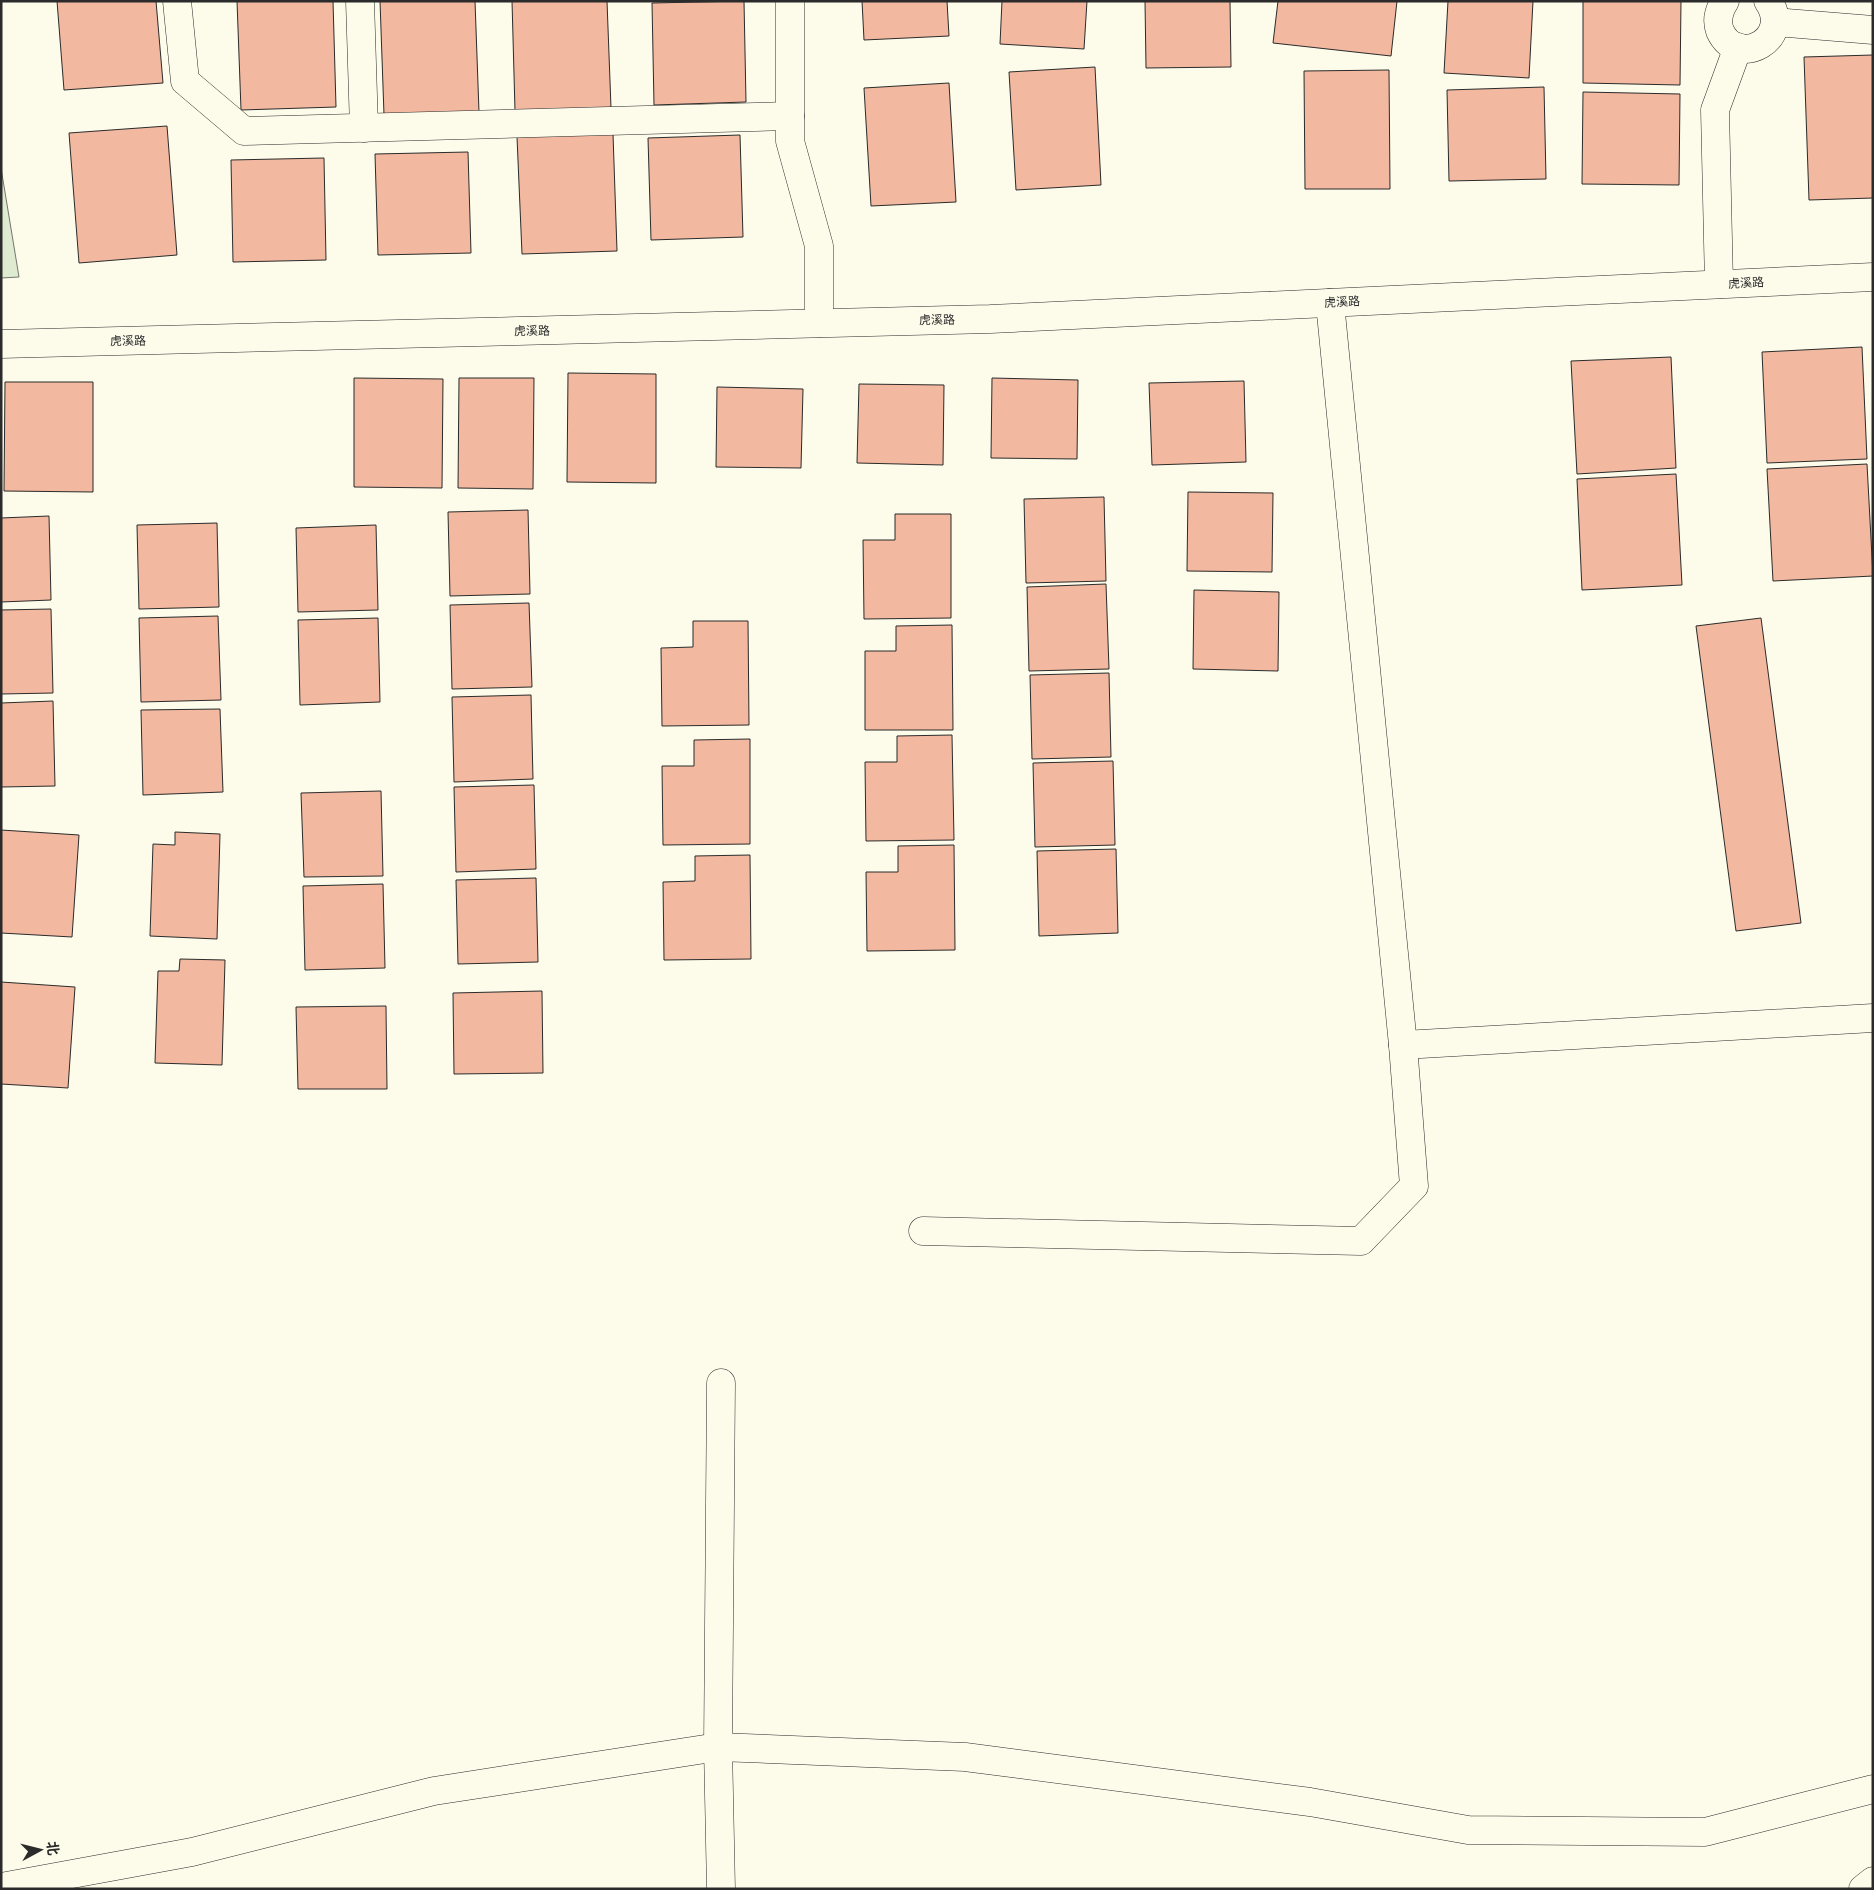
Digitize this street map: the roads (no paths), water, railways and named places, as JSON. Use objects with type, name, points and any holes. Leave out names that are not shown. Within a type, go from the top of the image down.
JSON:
[{"type":"street","points":[[177,1],[185,81],[244,131],[790,116]]},
{"type":"street","points":[[360,1],[364,128]]},
{"type":"street","points":[[790,1],[790,141],[819,246],[819,323]]},
{"type":"street","points":[[1725,1],[1720,9],[1718,19],[1723,37],[1738,47],[1748,49],[1765,42],[1771,35],[1771,12],[1873,30]]},
{"type":"street","points":[[1719,284],[1715,110],[1738,47]]},
{"type":"street","name":"虎溪路","points":[[1,344],[990,319],[1873,276]]},
{"type":"street","points":[[923,1231],[1361,1241],[1414,1186],[1404,1045],[1330,303]]},
{"type":"street","points":[[1404,1045],[1873,1018]]},
{"type":"street","points":[[721,1383],[718,1747],[721,1889]]},
{"type":"street","points":[[1,1887],[192,1852],[434,1791],[718,1747],[965,1757],[1310,1802],[1468,1830],[1705,1832],[1873,1789]]},
{"type":"street","points":[[1862,1889],[1873,1881]]}]
